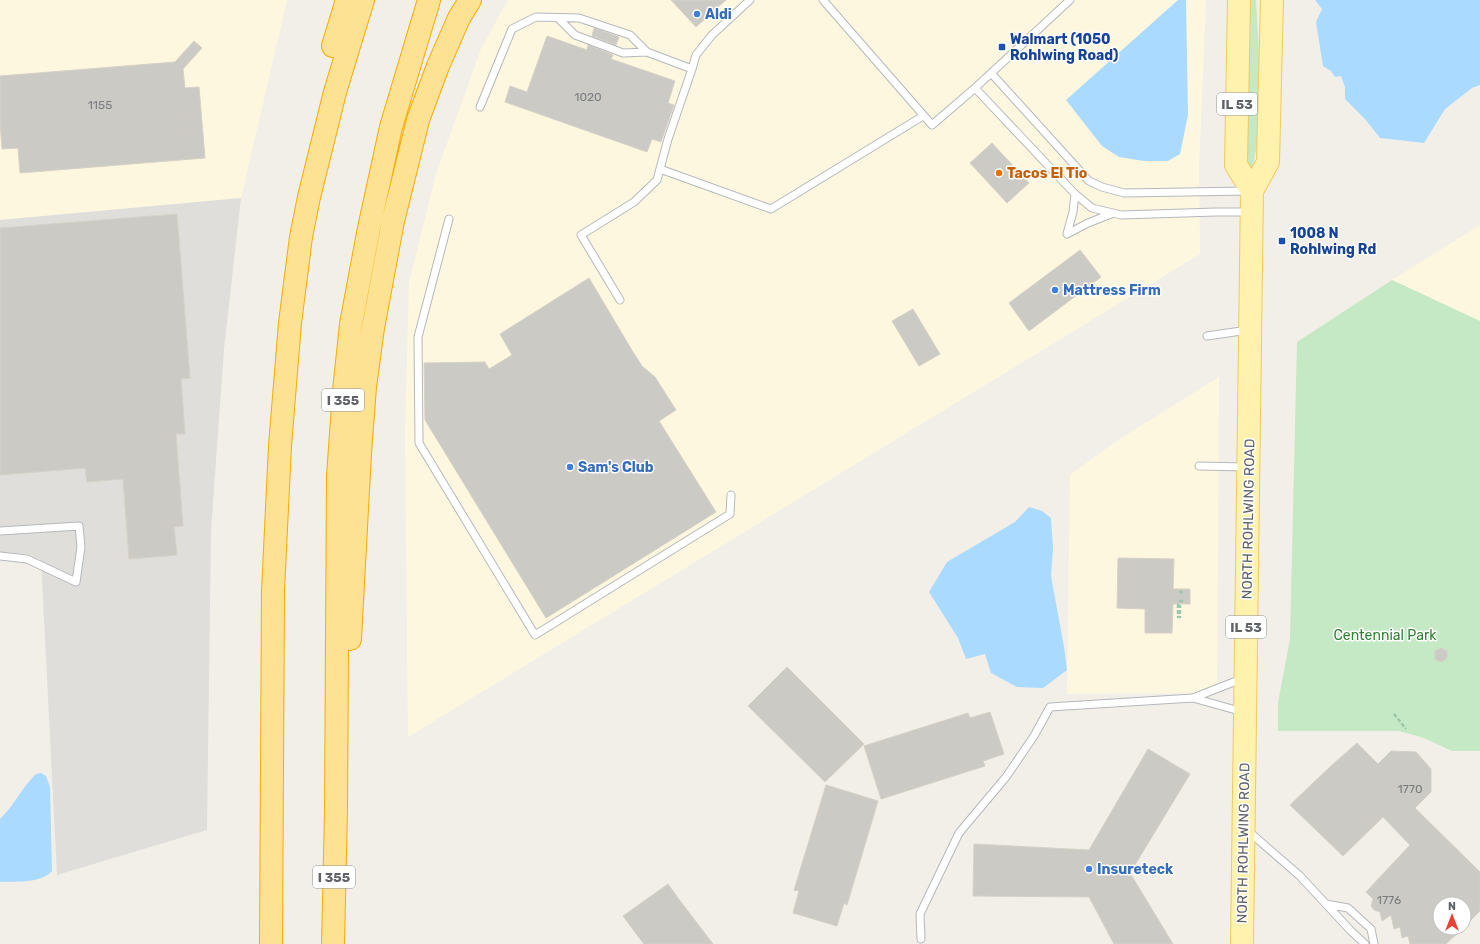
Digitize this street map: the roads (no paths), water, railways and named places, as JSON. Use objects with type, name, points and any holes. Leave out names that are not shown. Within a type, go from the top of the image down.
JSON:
[{"type":"highway","points":[[309,197],[323,80],[347,0]]},
{"type":"highway","points":[[271,944],[273,591],[279,461],[290,323],[301,237],[309,197],[335,92],[363,0]]},
{"type":"highway","name":"I 355","points":[[333,944],[336,810],[338,476],[341,426],[351,324],[369,228],[391,127],[429,0]]},
{"type":"highway","points":[[336,810],[353,611],[360,453],[373,328],[393,222],[418,120],[438,66],[459,18],[470,0]]},
{"type":"main road","name":"IL 53","points":[[1239,0],[1236,165],[1252,191]]},
{"type":"main road","name":"NORTH ROHLWING ROAD","points":[[1242,944],[1251,212],[1252,191],[1268,162],[1272,0]]},
{"type":"lane","points":[[620,300],[581,235],[634,202],[657,180],[668,139],[696,55],[712,35],[750,0]]},
{"type":"lane","points":[[823,0],[932,125],[975,88],[1070,0]]},
{"type":"lane","points":[[480,107],[512,29],[536,17],[579,18],[630,35],[647,52]]},
{"type":"lane","points":[[558,18],[575,35],[623,53],[647,52],[692,69]]},
{"type":"lane","points":[[991,73],[1089,181],[1102,187],[1124,193],[1252,191]]},
{"type":"lane","points":[[975,88],[1075,194],[1092,208],[1111,214],[1121,215],[1251,212]]},
{"type":"lane","points":[[660,170],[771,209],[923,116]]},
{"type":"lane","points":[[1075,194],[1074,212],[1067,234],[1088,223],[1111,214]]},
{"type":"lane","points":[[449,219],[418,337],[419,443],[535,635],[730,514],[731,495]]},
{"type":"lane","points":[[1208,336],[1250,330]]},
{"type":"lane","points":[[1199,466],[1248,467]]},
{"type":"lane","points":[[0,531],[79,526],[81,547],[76,582],[27,559],[0,556]]},
{"type":"lane","points":[[921,939],[920,914],[959,833],[1006,777],[1034,736],[1050,706],[1193,698],[1246,678]]},
{"type":"lane","points":[[1193,698],[1245,713]]},
{"type":"lane","points":[[1244,828],[1300,876],[1365,944]]},
{"type":"lane","points":[[1326,904],[1348,908],[1371,929],[1374,944]]},
{"type":"water","points":[[1178,0],[1186,0],[1188,115],[1180,154],[1168,161],[1144,161],[1119,157],[1102,146],[1066,100]]},
{"type":"water","points":[[1315,0],[1480,0],[1480,85],[1472,88],[1445,109],[1424,143],[1380,138],[1365,119],[1345,99],[1345,87],[1341,76],[1335,77],[1331,71],[1323,66],[1316,22],[1322,9]]},
{"type":"water","points":[[1029,507],[1042,511],[1051,518],[1053,548],[1051,576],[1067,670],[1043,688],[1017,687],[991,673],[985,654],[966,659],[958,638],[929,592],[947,562],[1015,522]]},
{"type":"water","points":[[41,773],[46,776],[50,787],[52,871],[35,880],[0,882],[0,819],[31,779],[36,774]]},
{"type":"place","name":"Aldi","points":[[697,14]]},
{"type":"place","name":"Walmart (1050 Rohlwing Road)","points":[[1002,47]]},
{"type":"place","name":"Tacos El Tio","points":[[999,173]]},
{"type":"place","name":"1008 N Rohlwing Rd","points":[[1282,241]]},
{"type":"place","name":"Mattress Firm","points":[[1055,290]]},
{"type":"place","name":"Sam's Club","points":[[570,467]]},
{"type":"place","name":"Insureteck","points":[[1089,869]]},
{"type":"park label","name":"Centennial Park","points":[[1385,635]]}]
